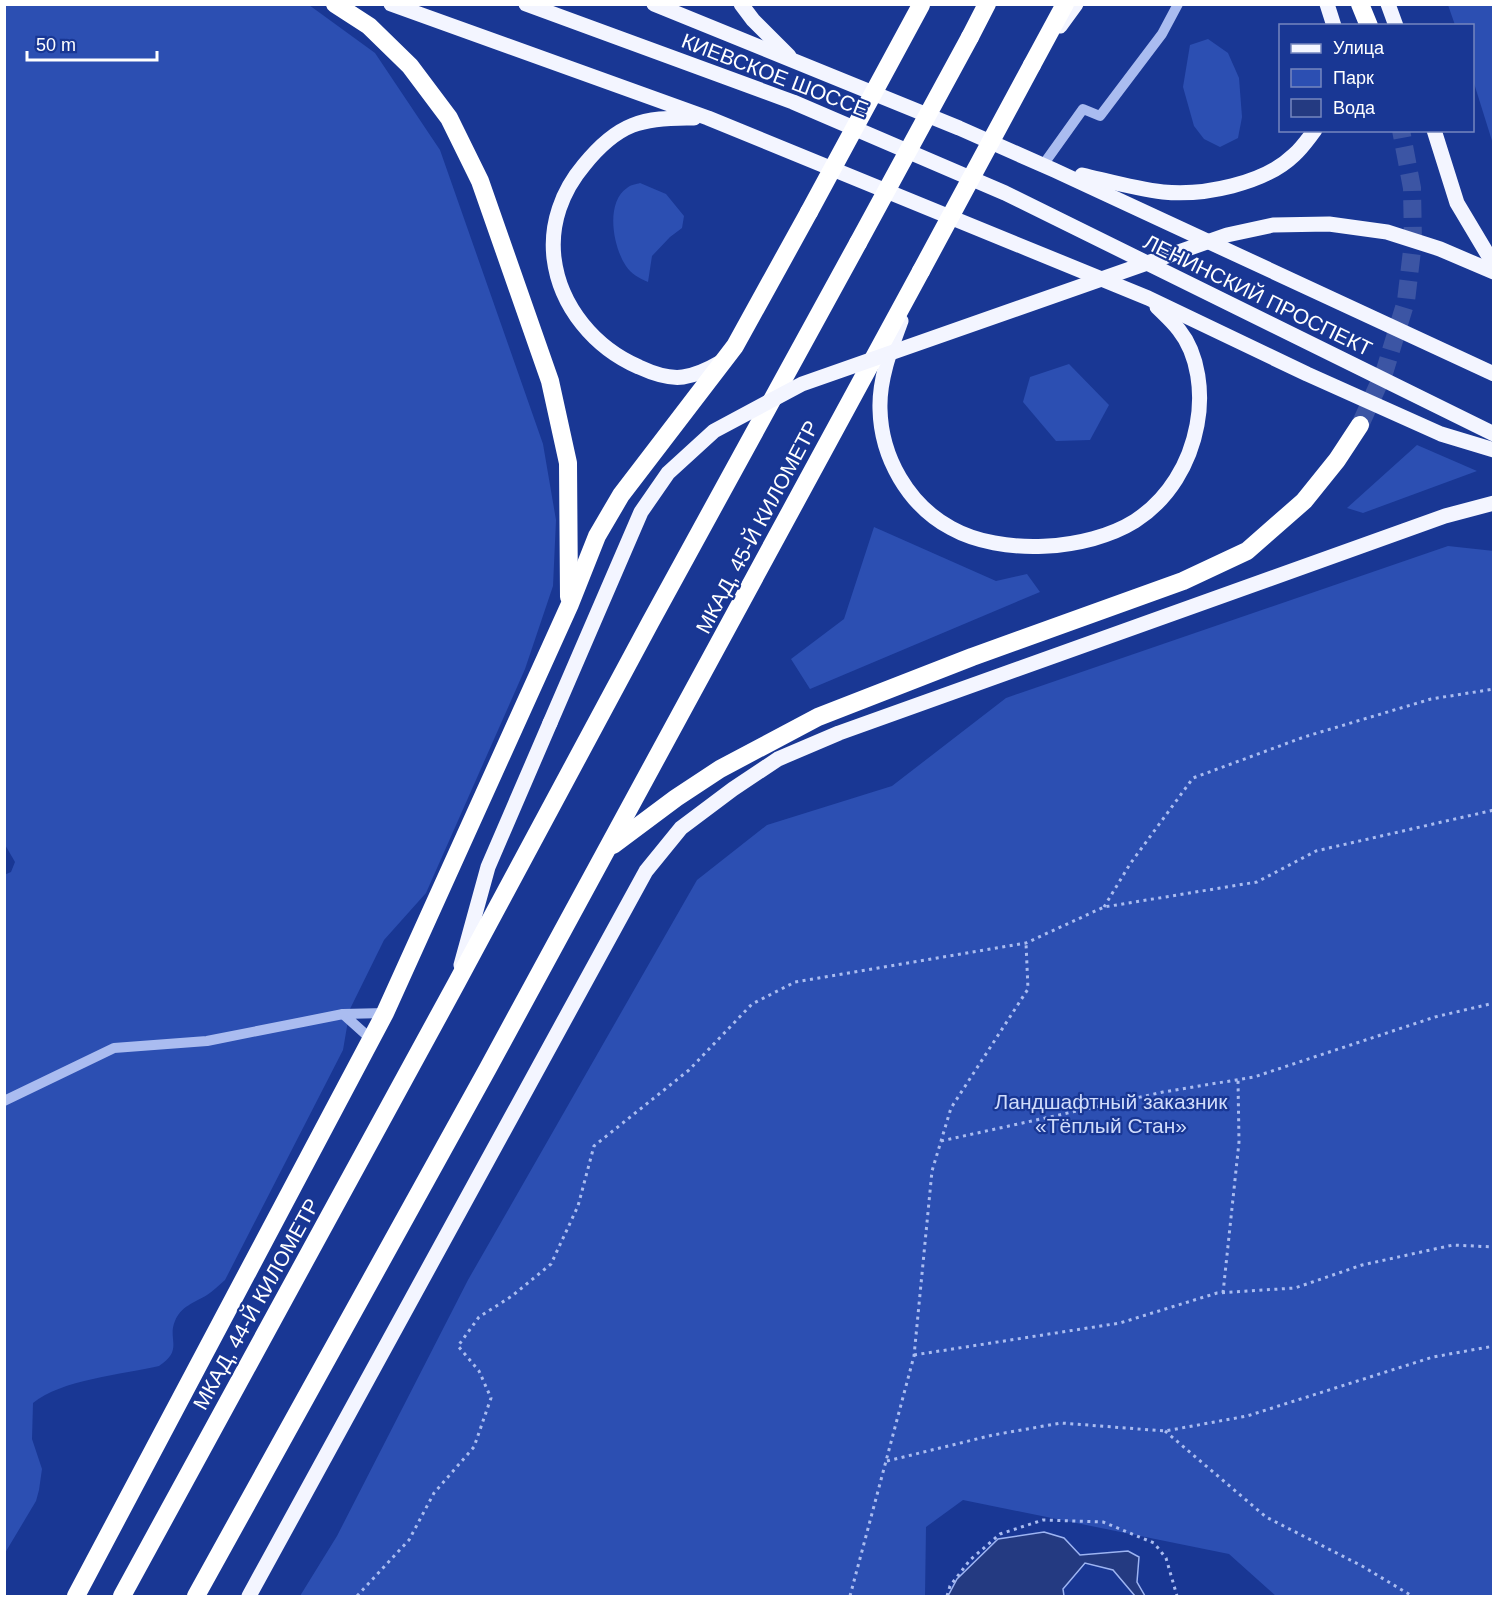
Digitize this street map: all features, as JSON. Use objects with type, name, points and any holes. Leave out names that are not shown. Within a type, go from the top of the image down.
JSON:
[{"type":"highway","points":[[334,4],[369,26],[410,66],[449,118],[480,181],[550,381],[568,463],[570,604]]},
{"type":"highway","points":[[456,984],[987,4]]},
{"type":"highway","name":"МКАД, 45-Й КИЛОМЕТР","points":[[196,1596],[487,1070],[1065,4]]},
{"type":"highway","points":[[1360,4],[1368,24]]},
{"type":"highway","points":[[76,1596],[385,1014],[570,604],[597,536],[621,495],[735,346],[921,5]]},
{"type":"highway","points":[[607,850],[720,768],[818,717],[972,657],[1183,581],[1247,550],[1304,501],[1337,460],[1360,425]]},
{"type":"highway","name":"МКАД, 44-Й КИЛОМЕТР","points":[[122,1596],[456,984]]},
{"type":"main road","points":[[391,4],[708,118],[1148,298],[1307,374],[1441,434],[1494,450]]},
{"type":"main road","name":"КИЕВСКОЕ ШОССЕ","points":[[526,4],[793,102],[1005,193]]},
{"type":"main road","name":"КИЕВСКОЕ ШОССЕ","points":[[654,4],[1049,167]]},
{"type":"main road","points":[[741,4],[753,20],[796,62]]},
{"type":"main road","points":[[1034,62],[1076,4]]},
{"type":"main road","points":[[1327,4],[1333,24]]},
{"type":"main road","points":[[1388,4],[1395,24]]},
{"type":"main road","points":[[708,118],[664,117],[636,123],[606,142],[574,177],[561,203],[554,230],[554,258],[562,290],[578,319],[598,343],[625,361],[654,374],[682,377],[706,371],[724,361]]},
{"type":"main road","points":[[1049,167],[1164,192],[1207,190],[1235,186],[1267,173],[1293,156],[1313,132]]},
{"type":"main road","points":[[1435,132],[1457,203],[1494,265]]},
{"type":"main road","name":"ЛЕНИНСКИЙ ПРОСПЕКТ","points":[[1049,167],[1494,374]]},
{"type":"main road","name":"ЛЕНИНСКИЙ ПРОСПЕКТ","points":[[1005,193],[1494,434]]},
{"type":"main road","points":[[456,984],[488,867],[640,512],[668,473],[714,431],[802,384],[1227,235],[1273,225],[1329,224],[1387,232],[1440,249],[1494,272]]},
{"type":"main road","points":[[920,273],[896,333],[884,374],[880,408],[884,438],[893,466],[908,492],[931,515],[952,529],[977,538],[1011,545],[1039,548],[1072,544],[1105,535],[1135,521],[1160,500],[1180,475],[1194,444],[1201,408],[1198,368],[1180,331],[1148,298]]},
{"type":"main road","points":[[249,1596],[646,871],[681,828],[778,759],[839,733],[1445,516],[1494,503]]},
{"type":"lane","points":[[1049,167],[1083,109],[1100,116],[1162,34],[1179,4]]},
{"type":"lane","points":[[4,1101],[114,1048],[207,1041],[343,1014],[385,1014]]},
{"type":"lane","points":[[343,1014],[372,1040]]},
{"type":"path","points":[[1104,907],[1130,864],[1193,778],[1304,737],[1431,699],[1494,689]]},
{"type":"path","points":[[357,1596],[409,1540],[434,1493],[474,1447],[491,1398],[479,1371],[458,1346],[479,1317],[512,1296],[551,1264],[578,1206],[594,1146],[689,1070],[752,1004],[795,982],[1026,943],[1104,907],[1257,882],[1316,851],[1494,810]]},
{"type":"path","points":[[850,1596],[914,1356],[932,1171],[951,1108],[1028,989],[1026,943]]},
{"type":"path","points":[[941,1141],[1163,1092],[1254,1077],[1435,1017],[1494,1003]]},
{"type":"path","points":[[1223,1293],[1239,1142],[1238,1080]]},
{"type":"path","points":[[914,1356],[1120,1323],[1223,1293],[1294,1288],[1362,1265],[1453,1245],[1494,1247]]},
{"type":"path","points":[[887,1461],[993,1435],[1061,1423],[1165,1431],[1247,1416],[1433,1357],[1494,1346]]},
{"type":"path","points":[[1165,1431],[1266,1516],[1362,1566],[1412,1596]]},
{"type":"path","points":[[947,1596],[950,1586],[970,1560],[1000,1534],[1043,1520],[1103,1522],[1154,1543],[1166,1558],[1177,1596]]},
{"type":"green space","points":[[5,5],[309,5],[375,53],[440,150],[543,444],[556,520],[553,586],[525,669],[426,893],[384,940],[350,1009],[343,1050],[225,1280],[181,1312],[173,1327],[171,1355],[159,1366],[76,1383],[45,1395],[33,1403],[32,1439],[42,1469],[39,1490],[36,1501],[5,1553],[4,875],[11,872],[15,862],[4,843]]},
{"type":"green space","points":[[1448,5],[1493,5],[1493,144],[1474,83],[1474,24],[1455,24]]},
{"type":"green space","points":[[1208,39],[1228,53],[1239,78],[1242,117],[1238,138],[1220,147],[1204,139],[1194,126],[1183,87],[1190,45]]},
{"type":"green space","points":[[640,183],[666,194],[684,216],[682,228],[652,256],[648,282],[630,271],[621,258],[613,226],[616,204],[620,195],[628,187]]},
{"type":"green space","points":[[1069,364],[1109,405],[1090,440],[1056,441],[1023,402],[1030,377]]},
{"type":"green space","points":[[1417,445],[1477,471],[1363,513],[1347,508]]},
{"type":"green space","points":[[874,527],[996,581],[1027,574],[1040,592],[810,689],[791,659],[844,619]]},
{"type":"green space","name":"Ландшафтный заказник «Тёплый Стан»","points":[[1448,546],[1494,551],[1493,1596],[1276,1596],[1229,1554],[963,1500],[926,1527],[925,1596],[300,1596],[337,1536],[468,1280],[697,880],[767,825],[892,786],[1006,698]]},
{"type":"water","points":[[1044,1532],[1064,1538],[1080,1555],[1128,1551],[1139,1557],[1137,1582],[1145,1596],[1135,1596],[1113,1570],[1085,1563],[1063,1589],[1064,1596],[948,1596],[957,1579],[998,1539]]},
{"type":"tunnel","points":[[1360,425],[1385,370],[1406,301],[1413,242],[1412,188],[1401,132]]}]
